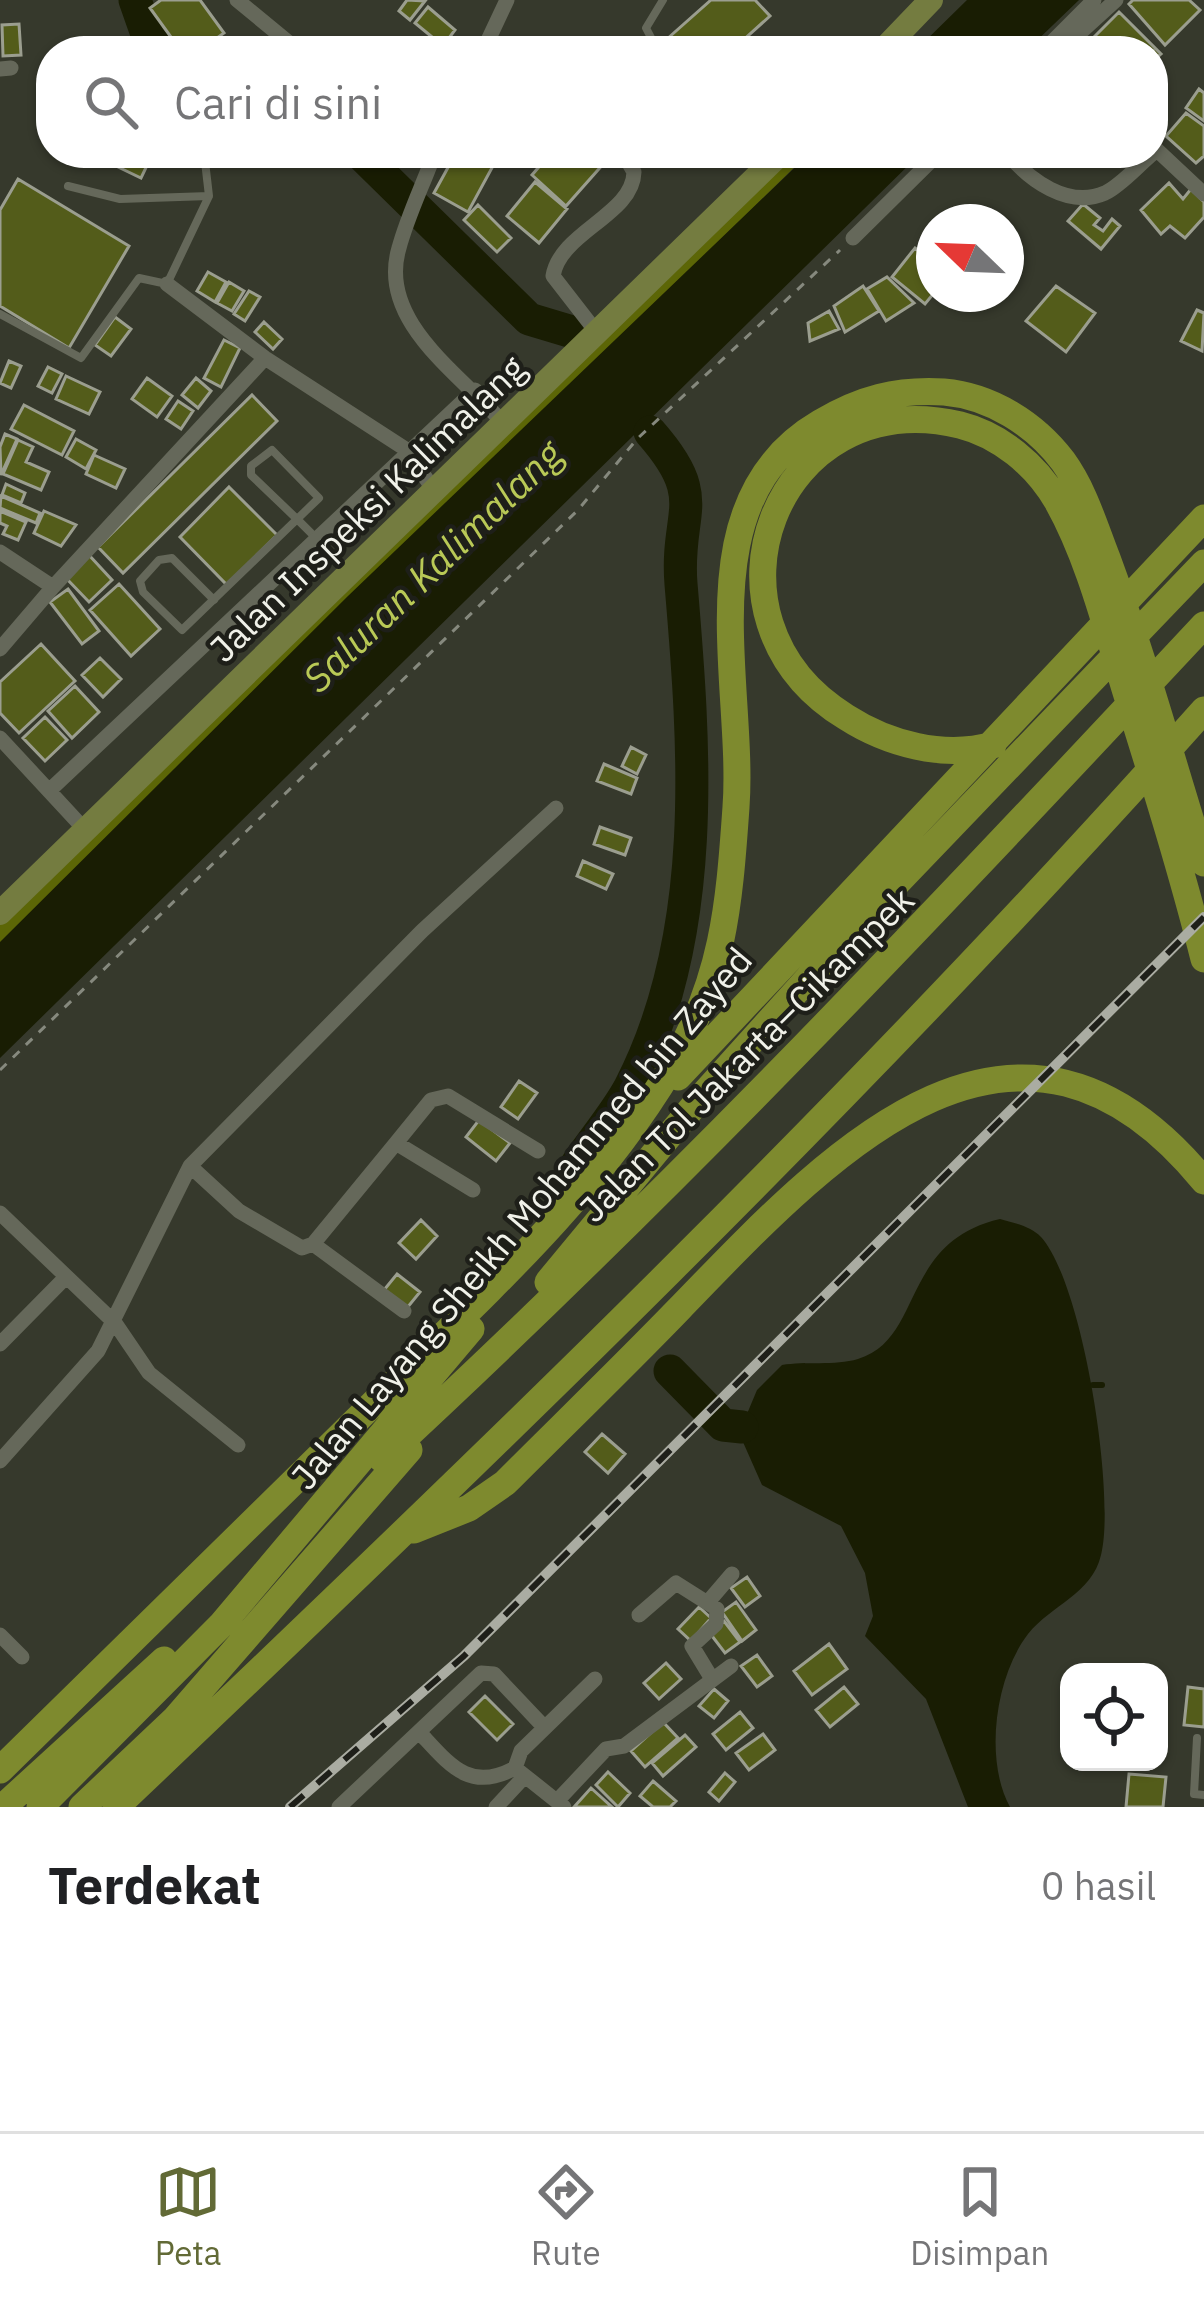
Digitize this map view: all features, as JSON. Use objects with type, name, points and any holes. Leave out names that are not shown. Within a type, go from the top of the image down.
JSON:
[{"type":"highway","points":[[0,1770],[537,1241],[632,1126],[670,1070],[709,997],[722,941],[736,800],[728,628],[733,564],[749,506],[782,452],[831,416],[898,391],[950,392],[1009,412],[1042,437],[1065,464],[1082,493],[1193,867],[1204,959]]},
{"type":"highway","points":[[1111,601],[1057,502],[1023,460],[980,430],[906,418],[868,425],[822,451],[773,514],[760,570],[762,604],[792,672],[824,704],[856,724],[926,749],[982,748],[1038,729],[1067,710],[1204,579]]},
{"type":"highway","name":"Jalan Layang Sheikh Mohammed bin Zayed","points":[[40,1807],[262,1578],[677,1078],[1204,518]]},
{"type":"highway","name":"Jalan Layang Sheikh Mohammed bin Zayed","points":[[82,1807],[176,1720],[243,1645],[702,1096],[819,966],[1204,563]]},
{"type":"highway","name":"Jalan Tol Jakarta–Cikampek","points":[[3,1807],[662,1194],[877,976],[1204,625]]},
{"type":"highway","points":[[116,1807],[404,1534],[789,1150],[1094,833],[1204,710]]},
{"type":"highway","points":[[404,1534],[469,1508],[505,1483],[797,1195],[884,1121],[945,1090],[997,1078],[1045,1079],[1113,1101],[1166,1134],[1204,1181]]},
{"type":"main road","points":[[896,36],[932,0]]},
{"type":"main road","name":"Jalan Inspeksi Kalimalang","points":[[0,913],[598,334],[759,168]]},
{"type":"street","points":[[237,0],[281,36]]},
{"type":"street","points":[[490,36],[507,0]]},
{"type":"street","points":[[1057,36],[1094,0]]},
{"type":"street","points":[[1076,36],[1116,0]]},
{"type":"street","points":[[1168,160],[1204,194]]},
{"type":"street","points":[[427,168],[397,251],[394,283],[403,313],[504,424]]},
{"type":"street","points":[[598,334],[553,276],[561,255],[630,188],[631,168]]},
{"type":"street","points":[[853,238],[924,168]]},
{"type":"street","points":[[1025,168],[1058,195],[1086,197],[1108,192],[1136,168]]},
{"type":"street","points":[[167,284],[265,358],[407,449],[433,489]]},
{"type":"street","points":[[0,649],[265,358]]},
{"type":"street","points":[[51,789],[407,449],[475,390]]},
{"type":"street","points":[[0,552],[53,587]]},
{"type":"street","points":[[0,738],[87,832]]},
{"type":"street","points":[[0,1461],[78,1380],[115,1323],[190,1166],[422,931],[556,808]]},
{"type":"street","points":[[190,1166],[239,1211],[295,1247],[313,1244],[431,1100],[448,1096],[538,1151]]},
{"type":"street","points":[[396,1143],[473,1190]]},
{"type":"street","points":[[0,1214],[115,1323],[148,1373],[238,1445]]},
{"type":"street","points":[[313,1244],[404,1311]]},
{"type":"street","points":[[0,1344],[67,1277]]},
{"type":"street","points":[[708,1602],[732,1574]]},
{"type":"street","points":[[639,1615],[676,1583],[708,1602],[719,1619],[692,1646],[712,1679]]},
{"type":"street","points":[[0,1636],[22,1657]]},
{"type":"street","points":[[520,1772],[561,1804],[606,1749],[624,1746],[731,1666]]},
{"type":"street","points":[[339,1807],[486,1671],[544,1727]]},
{"type":"street","points":[[496,1807],[520,1772],[521,1751],[596,1679]]},
{"type":"street","points":[[418,1732],[468,1775],[484,1780],[520,1772]]},
{"type":"lane","points":[[650,36],[646,28],[663,0]]},
{"type":"lane","points":[[0,314],[81,358],[139,278],[167,284],[209,196],[206,168]]},
{"type":"lane","points":[[68,186],[120,199],[209,196]]},
{"type":"lane","points":[[182,629],[299,521],[319,499],[269,450],[251,466],[250,475],[299,521],[315,536],[351,573]]},
{"type":"lane","points":[[202,649],[140,586],[159,560],[172,558],[214,600]]},
{"type":"lane","points":[[1197,1738],[1193,1794],[1204,1795]]},
{"type":"path","points":[[0,1070],[578,510],[637,439],[853,238]]},
{"type":"green space","points":[[766,168],[794,168],[0,944],[0,913]]},
{"type":"water","points":[[967,0],[1079,0],[1042,36],[930,36]]},
{"type":"water","name":"Saluran Kalimalang","points":[[794,168],[906,168],[0,1058],[0,942],[348,596]]},
{"type":"water","points":[[1000,1219],[1041,1237],[1070,1298],[1100,1440],[1104,1526],[1101,1555],[1089,1580],[1028,1634],[1008,1673],[996,1743],[997,1766],[1010,1807],[968,1807],[926,1699],[865,1636],[873,1616],[865,1573],[841,1526],[762,1485],[739,1433],[757,1390],[782,1365],[849,1361],[879,1348],[894,1332],[945,1248],[968,1231]]},
{"type":"building","points":[[161,0],[200,0],[224,33],[170,36],[150,8]]},
{"type":"building","points":[[407,0],[425,1],[410,20],[399,11]]},
{"type":"building","points":[[711,0],[755,0],[770,16],[748,36],[670,36]]},
{"type":"building","points":[[1133,0],[1189,0],[1200,10],[1168,42],[1168,36],[1157,36],[1129,4]]},
{"type":"building","points":[[428,7],[455,30],[450,36],[431,36],[415,23]]},
{"type":"building","points":[[1119,12],[1143,36],[1095,36]]},
{"type":"building","points":[[19,24],[21,55],[3,56],[2,25]]},
{"type":"building","points":[[1199,89],[1204,93],[1204,121],[1186,108]]},
{"type":"building","points":[[1186,113],[1204,126],[1204,156],[1196,163],[1168,134]]},
{"type":"building","points":[[120,168],[146,168],[141,178]]},
{"type":"building","points":[[448,168],[492,168],[468,212],[434,193]]},
{"type":"building","points":[[538,168],[600,168],[566,206],[532,175]]},
{"type":"building","points":[[18,179],[129,246],[69,348],[0,306],[0,210]]},
{"type":"building","points":[[535,182],[567,209],[539,243],[507,216]]},
{"type":"building","points":[[1169,183],[1183,199],[1191,189],[1204,202],[1204,217],[1185,238],[1170,226],[1161,234],[1141,210]]},
{"type":"building","points":[[1083,204],[1100,218],[1094,225],[1103,231],[1112,219],[1120,226],[1101,249],[1068,221]]},
{"type":"building","points":[[478,205],[511,238],[497,252],[464,220]]},
{"type":"building","points":[[915,248],[916,249],[916,297],[892,277]]},
{"type":"building","points":[[208,272],[226,282],[215,302],[197,291]]},
{"type":"building","points":[[887,277],[914,303],[886,321],[867,289]]},
{"type":"building","points":[[229,282],[244,291],[232,311],[217,303]]},
{"type":"building","points":[[863,286],[879,311],[845,332],[834,306]]},
{"type":"building","points":[[1056,286],[1095,313],[1066,352],[1026,321]]},
{"type":"building","points":[[249,291],[260,297],[245,321],[234,314]]},
{"type":"building","points":[[1197,310],[1204,313],[1202,351],[1181,341]]},
{"type":"building","points":[[829,311],[839,329],[810,341],[808,323]]},
{"type":"building","points":[[115,317],[131,329],[111,356],[95,345]]},
{"type":"building","points":[[264,322],[282,339],[273,349],[255,332]]},
{"type":"building","points":[[224,340],[240,348],[221,387],[204,378]]},
{"type":"building","points":[[9,361],[21,366],[11,388],[0,383]]},
{"type":"building","points":[[48,367],[62,374],[52,393],[38,386]]},
{"type":"building","points":[[66,376],[100,392],[89,414],[56,399]]},
{"type":"building","points":[[147,378],[172,396],[157,417],[132,399]]},
{"type":"building","points":[[196,378],[211,391],[198,408],[182,395]]},
{"type":"building","points":[[252,395],[277,421],[123,573],[98,547]]},
{"type":"building","points":[[178,401],[193,411],[181,429],[166,419]]},
{"type":"building","points":[[24,405],[74,431],[62,455],[11,429]]},
{"type":"building","points":[[5,434],[17,439],[1,475],[0,447]]},
{"type":"building","points":[[76,439],[96,450],[86,469],[66,457]]},
{"type":"building","points":[[18,440],[33,447],[26,462],[49,472],[41,490],[3,474]]},
{"type":"building","points":[[94,455],[125,469],[116,488],[86,474]]},
{"type":"building","points":[[6,484],[25,493],[21,503],[2,495]]},
{"type":"building","points":[[229,487],[277,535],[227,585],[180,537]]},
{"type":"building","points":[[1,496],[40,513],[36,523],[0,508]]},
{"type":"building","points":[[0,511],[26,522],[18,540],[3,534],[7,526],[0,523]]},
{"type":"building","points":[[44,511],[76,525],[61,546],[34,533]]},
{"type":"building","points":[[88,554],[112,580],[89,602],[65,577]]},
{"type":"building","points":[[119,584],[160,629],[131,656],[90,610]]},
{"type":"building","points":[[68,589],[99,631],[82,644],[50,602]]},
{"type":"building","points":[[41,644],[75,681],[19,733],[0,713],[0,682]]},
{"type":"building","points":[[100,658],[121,679],[103,697],[82,675]]},
{"type":"building","points":[[75,686],[99,712],[72,738],[48,711]]},
{"type":"building","points":[[45,717],[67,740],[45,761],[23,738]]},
{"type":"building","points":[[631,747],[646,755],[637,774],[622,766]]},
{"type":"building","points":[[604,764],[637,778],[631,794],[597,781]]},
{"type":"building","points":[[600,827],[631,838],[625,855],[594,844]]},
{"type":"building","points":[[583,861],[613,874],[606,889],[577,876]]},
{"type":"building","points":[[519,1081],[537,1093],[518,1119],[501,1107]]},
{"type":"building","points":[[479,1120],[510,1143],[496,1161],[466,1137]]},
{"type":"building","points":[[421,1220],[437,1236],[416,1259],[399,1243]]},
{"type":"building","points":[[397,1274],[420,1292],[407,1308],[384,1290]]},
{"type":"building","points":[[602,1434],[625,1454],[608,1473],[585,1452]]},
{"type":"building","points":[[747,1577],[760,1596],[745,1607],[731,1588]]},
{"type":"building","points":[[736,1602],[756,1630],[742,1641],[722,1612]]},
{"type":"building","points":[[699,1607],[711,1618],[691,1641],[678,1629]]},
{"type":"building","points":[[724,1621],[740,1642],[725,1653],[709,1632]]},
{"type":"building","points":[[829,1644],[847,1669],[812,1695],[794,1671]]},
{"type":"building","points":[[757,1655],[772,1676],[757,1687],[741,1666]]},
{"type":"building","points":[[666,1663],[681,1679],[659,1699],[644,1683]]},
{"type":"building","points":[[844,1687],[858,1704],[830,1727],[816,1710]]},
{"type":"building","points":[[1188,1687],[1204,1689],[1204,1727],[1184,1725]]},
{"type":"building","points":[[714,1689],[728,1701],[714,1718],[699,1706]]},
{"type":"building","points":[[485,1696],[513,1724],[497,1740],[469,1712]]},
{"type":"building","points":[[740,1712],[753,1728],[726,1750],[713,1734]]},
{"type":"building","points":[[663,1722],[678,1738],[645,1767],[631,1751]]},
{"type":"building","points":[[763,1734],[775,1750],[749,1770],[736,1753]]},
{"type":"building","points":[[685,1735],[696,1747],[663,1776],[652,1763]]},
{"type":"building","points":[[608,1772],[630,1793],[618,1807],[596,1785]]},
{"type":"building","points":[[725,1773],[735,1782],[719,1801],[709,1792]]},
{"type":"building","points":[[1129,1774],[1166,1777],[1163,1807],[1126,1807]]},
{"type":"building","points":[[653,1781],[676,1801],[670,1807],[653,1807],[640,1796]]},
{"type":"building","points":[[591,1788],[612,1807],[574,1807]]},
{"type":"waterway","points":[[135,0],[148,36]]},
{"type":"waterway","points":[[375,168],[529,319],[569,331]]},
{"type":"waterway","points":[[573,1170],[630,1087],[655,1028],[685,904],[692,775],[680,559],[685,490],[650,432]]},
{"type":"waterway","points":[[670,1371],[723,1425],[742,1427]]},
{"type":"waterway","points":[[1093,1385],[1102,1385]]},
{"type":"railway","points":[[290,1807],[464,1656],[1204,917]]}]
